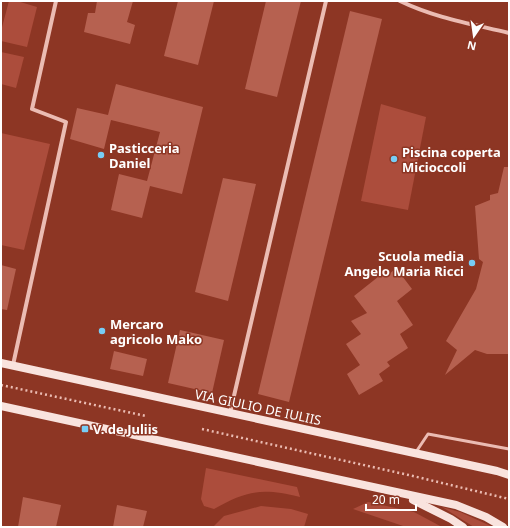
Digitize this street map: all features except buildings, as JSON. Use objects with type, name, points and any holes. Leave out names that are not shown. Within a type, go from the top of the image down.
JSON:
[{"type":"main road","name":"VIA GIULIO DE IULIIS","points":[[1,363],[509,474]]},
{"type":"main road","points":[[1,406],[456,505],[486,517],[503,527]]},
{"type":"main road","points":[[402,494],[452,519],[463,527]]},
{"type":"street","points":[[13,365],[66,122],[32,109],[56,1]]},
{"type":"street","points":[[230,413],[326,1]]},
{"type":"street","points":[[400,1],[416,9],[448,19],[509,32]]},
{"type":"lane","points":[[416,453],[428,434],[509,449]]},
{"type":"path","points":[[1,385],[146,416]]},
{"type":"path","points":[[202,429],[509,499]]},
{"type":"shaded area","points":[[9,1],[17,1],[37,7],[27,47],[1,41],[1,31]]},
{"type":"shaded area","points":[[1,52],[24,57],[16,88],[1,84]]},
{"type":"shaded area","name":"Piscina coperta Micioccoli","points":[[381,104],[426,117],[408,210],[361,201]]},
{"type":"shaded area","points":[[1,133],[50,144],[24,250],[1,245]]},
{"type":"shaded area","points":[[206,468],[297,487],[300,497],[276,492],[256,492],[236,498],[214,509],[204,506],[201,499]]},
{"type":"shaded area","points":[[368,502],[414,512],[442,527],[406,527],[353,509]]},
{"type":"shaded area","points":[[261,506],[291,509],[308,514],[304,527],[213,527],[224,516]]},
{"type":"shaded area","points":[[442,507],[460,512],[493,527],[474,527]]},
{"type":"place","name":"Pasticceria Daniel","points":[[101,155]]},
{"type":"place","name":"Piscina coperta Micioccoli","points":[[394,159]]},
{"type":"place","name":"Scuola media Angelo Maria Ricci","points":[[472,263]]},
{"type":"place","name":"Mercaro agricolo Mako","points":[[102,331]]},
{"type":"place","name":"V. de Juliis","points":[[85,429]]}]
